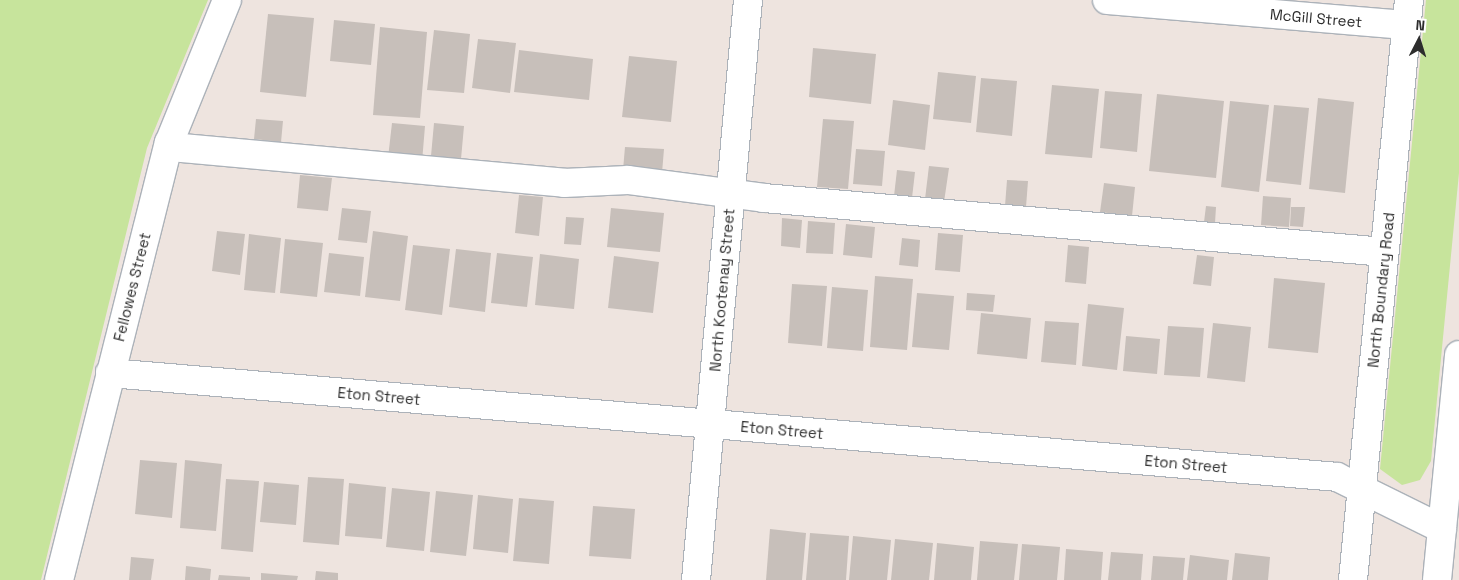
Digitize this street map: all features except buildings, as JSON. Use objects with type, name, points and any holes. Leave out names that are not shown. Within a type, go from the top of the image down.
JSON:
[{"type":"street","name":"Fellowes Street","points":[[59,580],[169,143],[227,0]]},
{"type":"street","name":"North Kootenay Street","points":[[696,580],[748,0]]},
{"type":"street","name":"McGill Street","points":[[1107,0],[1408,13]]},
{"type":"street","name":"North Boundary Road","points":[[1353,580],[1408,13]]},
{"type":"street","points":[[169,143],[182,148],[564,183],[628,180],[730,192],[1385,252]]},
{"type":"street","points":[[1437,580],[1457,391],[1459,355]]},
{"type":"street","name":"Eton Street","points":[[110,373],[1337,477],[1442,529]]},
{"type":"green space","points":[[0,0],[208,0],[147,148],[41,580],[0,580]]},
{"type":"green space","points":[[1426,0],[1459,0],[1459,173],[1431,461],[1420,480],[1402,485],[1380,469]]}]
